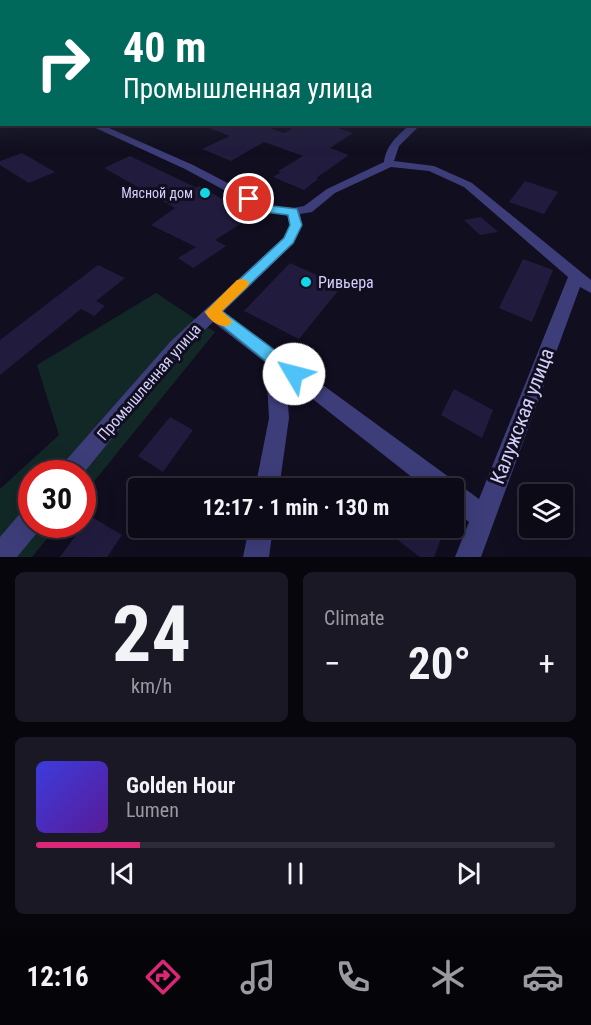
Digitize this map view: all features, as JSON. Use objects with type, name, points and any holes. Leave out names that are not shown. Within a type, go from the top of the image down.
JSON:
[{"type":"street","points":[[96,126],[189,167],[269,209],[293,212],[308,209],[331,191],[388,164],[389,152],[396,142],[415,126]]},
{"type":"street","name":"Калужская улица","points":[[388,164],[420,165],[438,169],[468,185],[584,282],[468,557]]},
{"type":"street","name":"Промышленная улица","points":[[81,460],[176,347],[289,240],[296,225],[293,212]]},
{"type":"street","points":[[212,312],[431,478]]},
{"type":"street","points":[[269,478],[279,418],[275,360]]},
{"type":"street","points":[[464,502],[483,517]]},
{"type":"street","points":[[0,557],[18,536]]},
{"type":"street","points":[[256,557],[259,538]]},
{"type":"green space","points":[[156,293],[215,332],[96,479],[96,460],[32,460],[59,435],[37,365]]},
{"type":"green space","points":[[18,473],[18,538],[47,538],[32,557],[0,557],[0,489]]},
{"type":"building","points":[[204,126],[265,126],[284,133],[296,126],[332,126],[353,133],[330,148],[349,155],[316,178],[318,179],[304,190],[273,177],[281,172],[278,171],[303,156],[264,142],[231,161],[202,149],[230,136]]},
{"type":"building","points":[[22,153],[55,172],[29,183],[0,165],[0,161]]},
{"type":"building","points":[[130,156],[197,188],[199,186],[253,216],[215,240],[226,246],[193,268],[178,258],[196,247],[151,225],[175,208],[104,168]]},
{"type":"building","points":[[525,181],[558,192],[544,214],[509,202]]},
{"type":"building","points":[[481,217],[498,232],[480,235],[464,220]]},
{"type":"building","points":[[523,259],[553,270],[532,322],[499,308]]},
{"type":"building","points":[[290,263],[342,286],[299,339],[244,311]]},
{"type":"building","points":[[98,265],[125,278],[96,301],[105,306],[94,316],[81,309],[0,375],[0,340]]},
{"type":"building","points":[[454,389],[493,410],[482,438],[441,415]]},
{"type":"building","points":[[170,417],[193,430],[163,472],[138,456]]},
{"type":"building","points":[[96,520],[122,535],[107,557],[60,557],[74,538],[96,538]]},
{"type":"building","points":[[395,538],[441,538],[434,557],[420,557]]},
{"type":"slow traffic","points":[[225,321],[212,312],[242,284]]},
{"type":"place","name":"Мясной дом","points":[[205,193]]},
{"type":"place","name":"Ривьера","points":[[306,282]]},
{"type":"route","points":[[249,199],[269,209],[293,212],[296,225],[289,240],[212,312],[294,374]]}]
